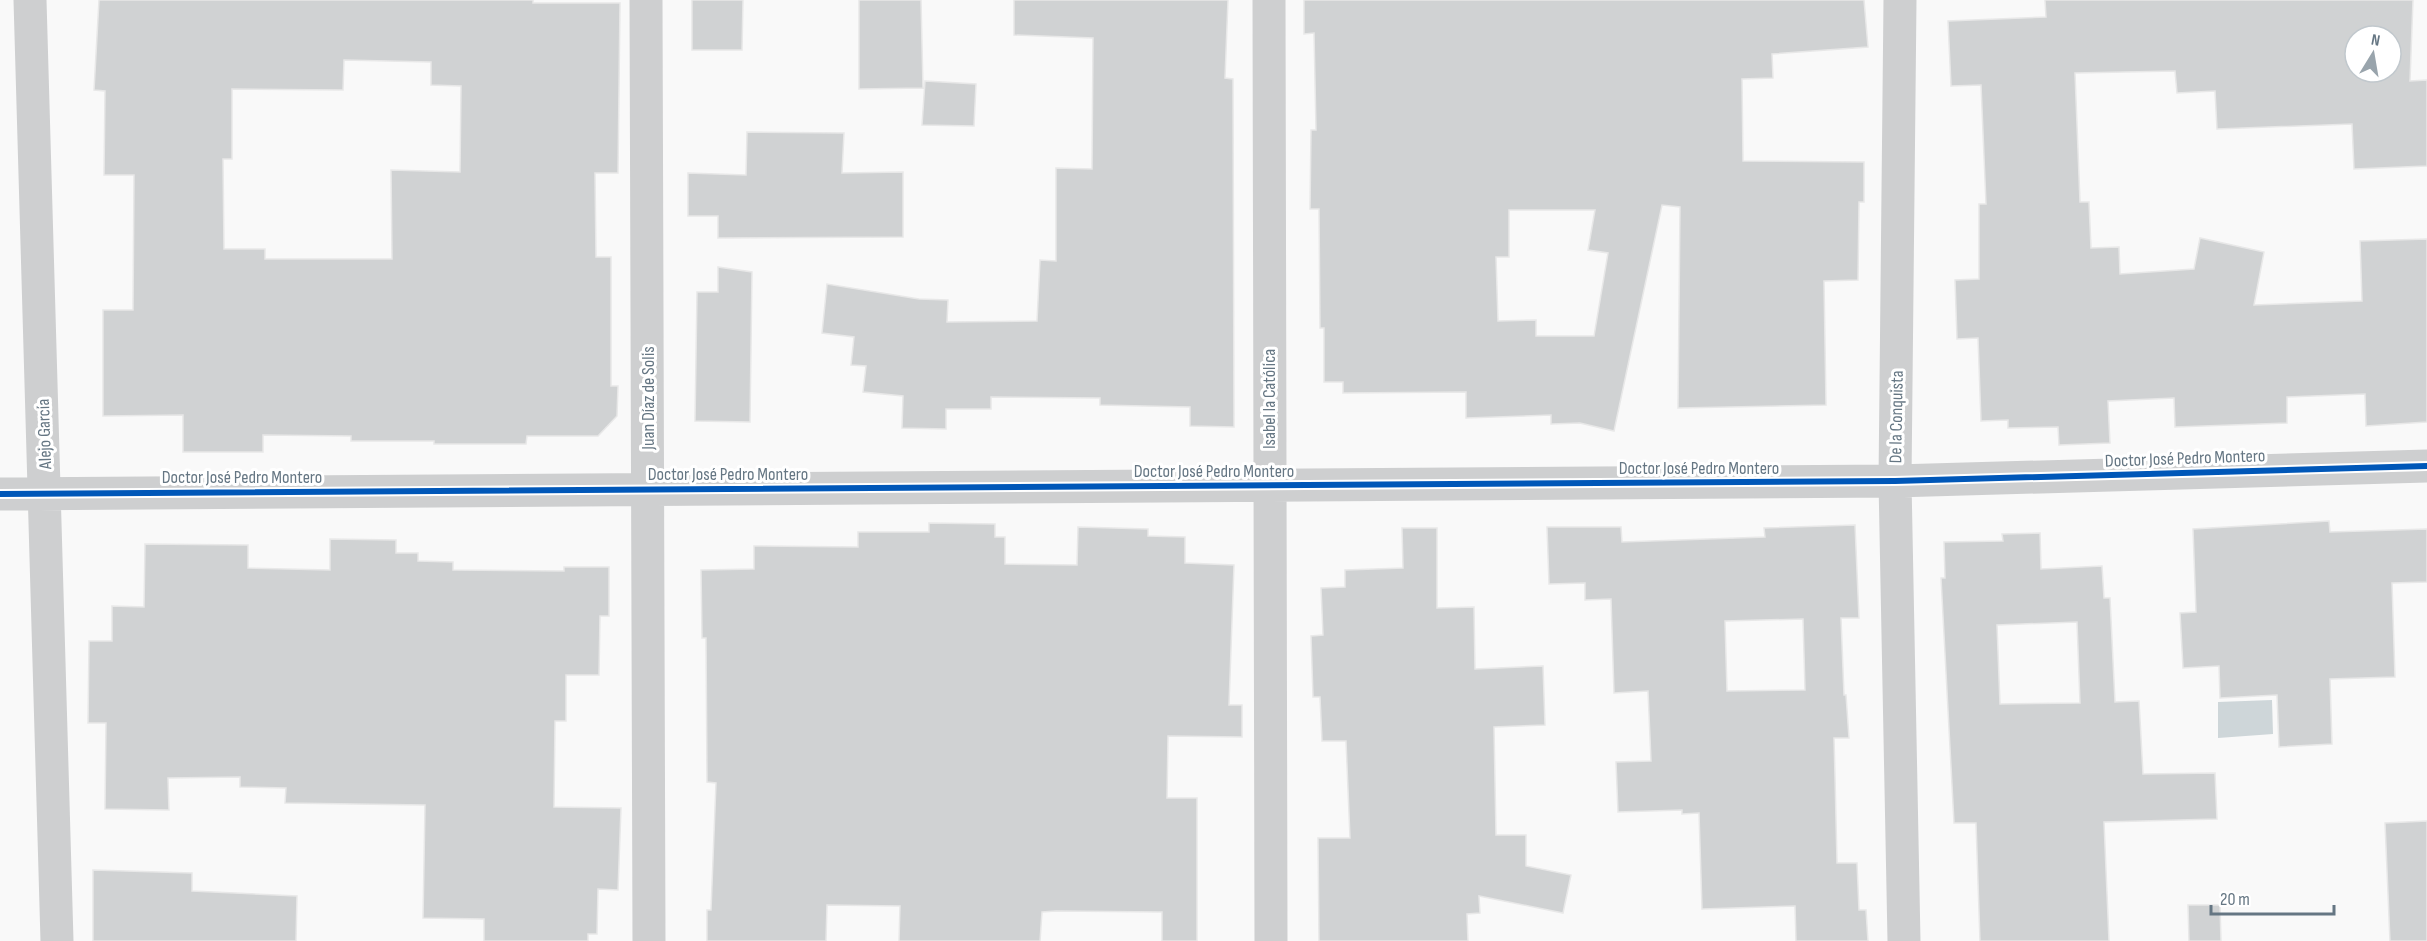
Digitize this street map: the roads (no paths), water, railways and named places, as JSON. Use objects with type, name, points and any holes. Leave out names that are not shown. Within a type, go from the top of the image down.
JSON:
[{"type":"street","name":"Alejo García","points":[[30,0],[46,494],[57,941]]},
{"type":"street","name":"Juan Díaz de Solis","points":[[646,0],[649,941]]},
{"type":"street","name":"Isabel la Católica","points":[[1269,0],[1271,941]]},
{"type":"street","name":"De la Conquista","points":[[1900,0],[1895,481],[1904,941]]},
{"type":"street","name":"Doctor José Pedro Montero","points":[[0,494],[1895,481],[2427,466]]}]
